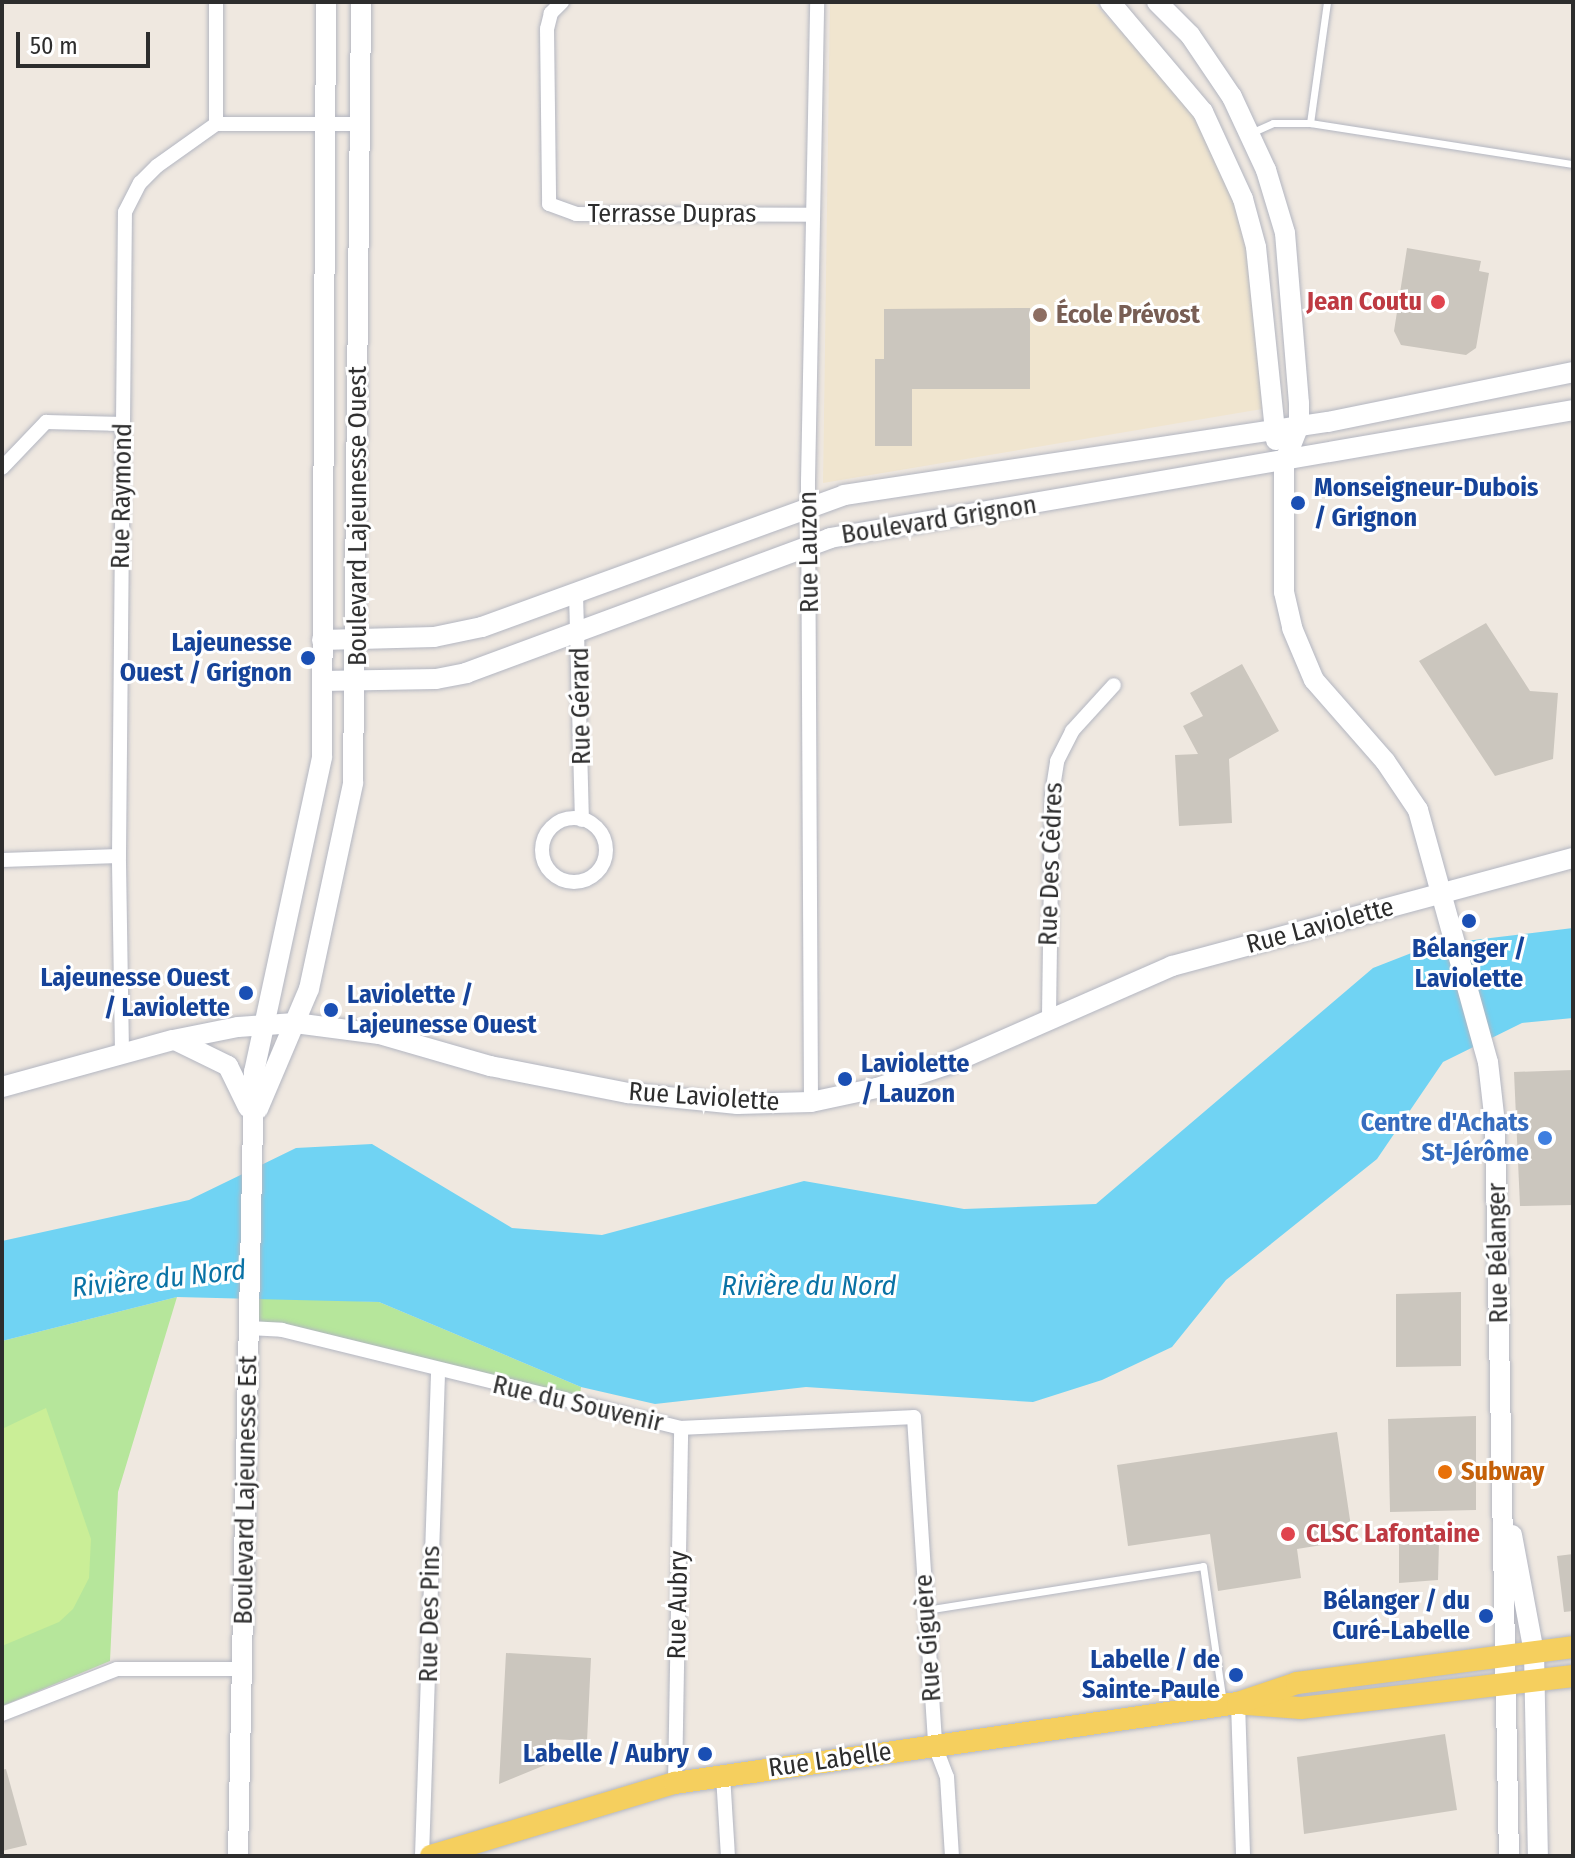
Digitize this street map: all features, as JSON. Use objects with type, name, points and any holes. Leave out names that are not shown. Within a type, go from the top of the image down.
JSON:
[{"type":"main road","name":"Rue Labelle","points":[[431,1856],[675,1783],[1231,1704],[1297,1683],[1573,1647]]},
{"type":"main road","name":"Rue Labelle","points":[[1231,1704],[1301,1708],[1573,1676]]},
{"type":"street","points":[[216,2],[216,124],[360,124]]},
{"type":"street","name":"Boulevard Lajeunesse Ouest","points":[[265,1024],[319,788],[326,2]]},
{"type":"street","name":"Boulevard Lajeunesse Ouest","points":[[295,1023],[309,989],[353,783],[357,680],[361,2]]},
{"type":"street","name":"Terrasse Dupras","points":[[562,2],[551,13],[547,29],[549,204],[576,214],[812,215]]},
{"type":"street","name":"Rue Lauzon","points":[[811,1102],[809,505],[817,2]]},
{"type":"street","points":[[1110,2],[1203,112],[1243,199],[1260,274],[1271,428],[1284,463]]},
{"type":"street","points":[[1157,2],[1212,66],[1251,133],[1285,233],[1299,425],[1284,463]]},
{"type":"street","name":"Rue Raymond","points":[[122,1053],[119,856],[125,212],[140,183],[157,166],[216,124]]},
{"type":"street","name":"Boulevard Grignon","points":[[322,640],[458,634],[809,505],[844,495],[1299,425],[1573,372]]},
{"type":"street","name":"Boulevard Grignon","points":[[322,681],[466,673],[579,634],[809,545],[1573,410]]},
{"type":"street","points":[[2,468],[46,422],[123,424]]},
{"type":"street","name":"Rue Bélanger","points":[[1284,463],[1284,592],[1301,654],[1335,709],[1404,785],[1426,831],[1488,1062],[1495,1123],[1509,1856]]},
{"type":"street","name":"Rue Gérard","points":[[576,593],[582,820]]},
{"type":"street","name":"Rue Des Cèdres","points":[[1049,1016],[1052,794],[1057,761],[1072,731],[1114,685]]},
{"type":"street","points":[[582,820],[604,838],[603,864],[585,880],[561,880],[547,868],[542,844],[557,823],[582,820]]},
{"type":"street","points":[[2,860],[119,856]]},
{"type":"street","name":"Rue Laviolette","points":[[2,1087],[173,1040],[265,1024],[295,1023],[379,1034],[490,1066],[628,1093],[737,1104],[811,1102],[877,1088],[949,1064],[1049,1016],[1172,966],[1573,858]]},
{"type":"street","name":"Boulevard Lajeunesse Est","points":[[252,1124],[295,1023]]},
{"type":"street","name":"Boulevard Lajeunesse Est","points":[[238,1856],[251,1146],[254,1072],[265,1024]]},
{"type":"street","points":[[173,1040],[201,1049],[228,1066],[241,1086],[252,1124]]},
{"type":"street","name":"Rue du Souvenir","points":[[248,1328],[282,1330],[438,1372],[681,1428],[914,1417]]},
{"type":"street","name":"Rue Des Pins","points":[[422,1856],[438,1372]]},
{"type":"street","name":"Rue Giguère","points":[[914,1417],[935,1746],[947,1777],[952,1856]]},
{"type":"street","name":"Rue Aubry","points":[[675,1783],[681,1428]]},
{"type":"street","name":"Rue Bélanger","points":[[1502,1476],[1534,1652],[1538,1856]]},
{"type":"street","points":[[2,1714],[117,1669],[242,1669]]},
{"type":"street","points":[[1231,1704],[1243,1856]]},
{"type":"street","points":[[723,1775],[728,1856]]},
{"type":"lane","points":[[1310,123],[1327,2]]},
{"type":"lane","points":[[1251,133],[1273,123],[1310,123],[1573,164]]},
{"type":"lane","points":[[926,1610],[1203,1566],[1231,1704]]},
{"type":"shaded area","name":"École Prévost","points":[[830,2],[1093,2],[1214,130],[1247,221],[1262,409],[823,483]]},
{"type":"green space","points":[[250,1296],[379,1302],[581,1387],[579,1404],[248,1328]]},
{"type":"green space","points":[[177,1297],[118,1492],[110,1661],[2,1706],[2,1341]]},
{"type":"green space","points":[[46,1408],[91,1539],[89,1578],[73,1609],[59,1622],[2,1646],[2,1429]]},
{"type":"water","name":"Rivière du Nord","points":[[1573,928],[1573,1018],[1522,1023],[1443,1062],[1377,1159],[1226,1280],[1172,1347],[1102,1380],[1033,1402],[806,1387],[655,1404],[581,1387],[379,1302],[177,1297],[2,1341],[2,1241],[189,1200],[296,1148],[372,1144],[512,1228],[602,1235],[804,1181],[964,1209],[1096,1204],[1373,968],[1432,945]]},
{"type":"building","points":[[1407,248],[1481,261],[1479,271],[1489,273],[1476,348],[1466,355],[1401,345],[1394,331]]},
{"type":"building","points":[[1030,308],[1030,389],[912,389],[912,446],[875,446],[875,359],[884,359],[884,309]]},
{"type":"building","points":[[1486,623],[1530,691],[1558,693],[1553,759],[1495,776],[1419,661]]},
{"type":"building","points":[[1242,664],[1279,731],[1229,759],[1232,823],[1179,826],[1175,755],[1198,754],[1183,726],[1203,716],[1190,693]]},
{"type":"building","name":"Centre d'Achats St-Jérôme","points":[[1573,1070],[1573,1205],[1520,1206],[1514,1072]]},
{"type":"building","points":[[1461,1292],[1461,1366],[1396,1367],[1396,1294]]},
{"type":"building","points":[[1476,1416],[1476,1510],[1390,1512],[1388,1419]]},
{"type":"building","points":[[1337,1432],[1353,1540],[1297,1549],[1301,1578],[1218,1591],[1210,1534],[1128,1546],[1117,1465]]},
{"type":"building","points":[[1439,1542],[1438,1580],[1399,1583],[1399,1543]]},
{"type":"building","points":[[1573,1554],[1573,1611],[1564,1612],[1557,1556]]},
{"type":"building","points":[[506,1653],[591,1658],[587,1741],[552,1739],[550,1763],[499,1784]]},
{"type":"building","points":[[1445,1734],[1457,1810],[1304,1834],[1297,1757]]},
{"type":"building","points":[[6,1769],[27,1845],[2,1851],[2,1770]]},
{"type":"place","name":"Jean Coutu","points":[[1438,302]]},
{"type":"place","name":"École Prévost","points":[[1040,315]]},
{"type":"place","name":"Monseigneur-Dubois / Grignon","points":[[1298,503]]},
{"type":"place","name":"Lajeunesse Ouest / Grignon","points":[[308,658]]},
{"type":"place","name":"Bélanger / Laviolette","points":[[1469,921]]},
{"type":"place","name":"Lajeunesse Ouest / Laviolette","points":[[246,993]]},
{"type":"place","name":"Laviolette / Lajeunesse Ouest","points":[[331,1010]]},
{"type":"place","name":"Laviolette / Lauzon","points":[[845,1079]]},
{"type":"place","name":"Centre d'Achats St-Jérôme","points":[[1545,1138]]},
{"type":"place","name":"Subway","points":[[1445,1472]]},
{"type":"place","name":"CLSC Lafontaine","points":[[1288,1534]]},
{"type":"place","name":"Bélanger / du Curé-Labelle","points":[[1486,1616]]},
{"type":"place","name":"Labelle / de Sainte-Paule","points":[[1236,1675]]},
{"type":"place","name":"Labelle / Aubry","points":[[705,1754]]}]
